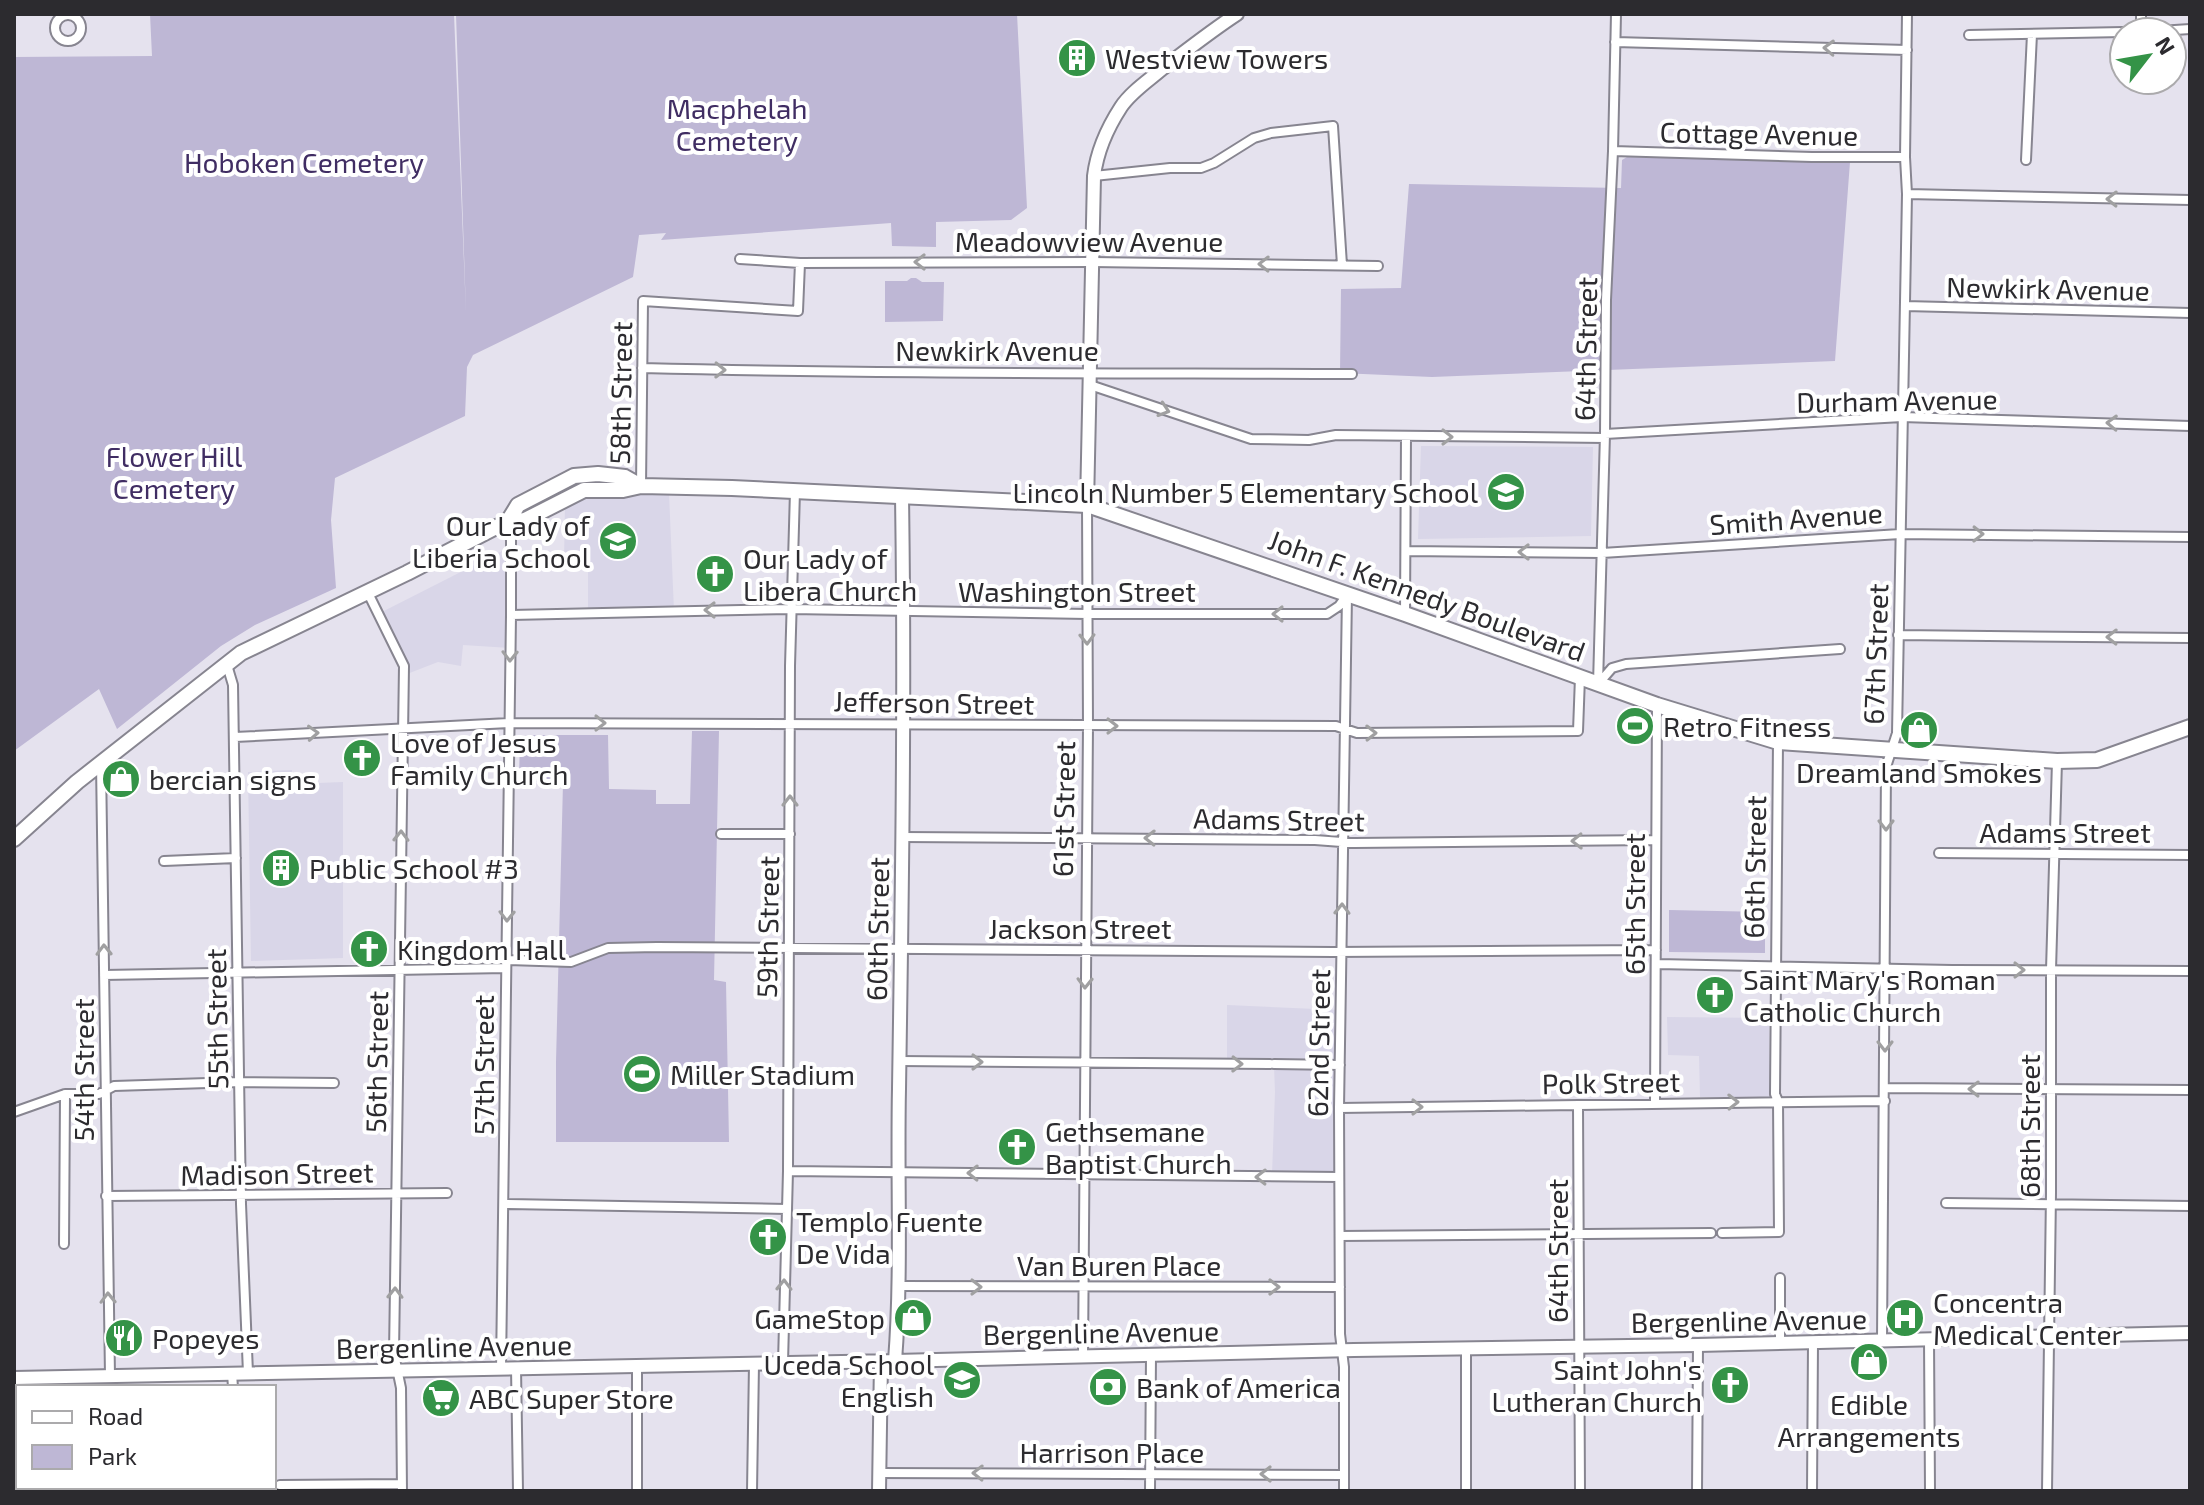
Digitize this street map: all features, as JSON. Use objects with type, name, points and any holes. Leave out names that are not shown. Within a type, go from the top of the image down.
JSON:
[{"type":"main road","name":"John F. Kennedy Boulevard","points":[[14,839],[77,782],[256,645],[507,523],[525,520],[584,490],[623,490],[641,486],[1087,505],[1405,614],[1657,705],[1778,742],[2057,761],[2097,760],[2190,727]]},
{"type":"street","name":"61st Street","points":[[1083,1356],[1087,505],[1094,176],[1099,152],[1122,105],[1204,36],[1237,14]]},
{"type":"street","name":"64th Street","points":[[1598,684],[1605,329],[1616,14]]},
{"type":"street","name":"67th Street","points":[[1882,1341],[1886,767],[1897,733],[1907,194],[1907,14]]},
{"type":"street","points":[[1969,35],[2108,32]]},
{"type":"street","points":[[2026,160],[2032,34]]},
{"type":"street","points":[[1615,42],[1907,50]]},
{"type":"street","points":[[1094,176],[1201,168],[1254,138],[1333,126],[1342,265]]},
{"type":"street","name":"Cottage Avenue","points":[[1613,151],[1905,157]]},
{"type":"street","points":[[1907,194],[2190,200]]},
{"type":"street","name":"Meadowview Avenue","points":[[740,259],[800,263],[1092,262],[1378,266]]},
{"type":"street","name":"58th Street","points":[[641,486],[643,301],[798,311],[800,263]]},
{"type":"street","name":"Newkirk Avenue","points":[[1905,306],[2190,313]]},
{"type":"street","name":"Newkirk Avenue","points":[[642,368],[1090,379],[1352,374]]},
{"type":"street","name":"Durham Avenue","points":[[1090,379],[1251,439],[1309,440],[1336,435],[1605,436],[1902,417],[2190,426]]},
{"type":"street","points":[[1405,614],[1406,436]]},
{"type":"street","name":"59th Street","points":[[783,1363],[795,491]]},
{"type":"street","name":"60th Street","points":[[895,1361],[903,724],[902,497]]},
{"type":"street","name":"57th Street","points":[[501,1369],[511,615],[511,540],[507,523]]},
{"type":"street","name":"Smith Avenue","points":[[1406,551],[1602,553],[1900,534],[2190,537]]},
{"type":"street","name":"56th Street","points":[[368,593],[404,666],[394,1354],[401,1388],[402,1487]]},
{"type":"street","name":"Washington Street","points":[[511,615],[791,609],[1327,614],[1339,606],[1347,595]]},
{"type":"street","name":"62nd Street","points":[[1344,1491],[1339,1108],[1347,595]]},
{"type":"street","points":[[1898,635],[2190,638]]},
{"type":"street","points":[[1598,684],[1612,668],[1626,664],[1840,649]]},
{"type":"street","name":"55th Street","points":[[227,665],[233,685],[235,737],[241,1196],[248,1373]]},
{"type":"street","name":"Jefferson Street","points":[[235,737],[509,723],[1336,726],[1357,733],[1578,731],[1580,677]]},
{"type":"street","name":"65th Street","points":[[1655,1103],[1657,705]]},
{"type":"street","name":"66th Street","points":[[1722,1233],[1779,1232],[1778,1101],[1775,1094],[1778,742]]},
{"type":"street","name":"68th Street","points":[[2047,1491],[2051,970],[2057,761]]},
{"type":"street","name":"54th Street","points":[[101,764],[110,1376]]},
{"type":"street","points":[[721,834],[790,834]]},
{"type":"street","name":"Adams Street","points":[[902,837],[1087,837],[1355,843],[1655,840]]},
{"type":"street","name":"Adams Street","points":[[1939,853],[2190,855]]},
{"type":"street","points":[[164,861],[236,858]]},
{"type":"street","name":"Jackson Street","points":[[104,975],[399,970],[571,962],[608,948],[1341,952],[1656,950]]},
{"type":"street","points":[[1657,964],[2190,971]]},
{"type":"street","points":[[899,1061],[1340,1065]]},
{"type":"street","points":[[14,1112],[65,1094],[99,1094],[114,1086],[334,1083]]},
{"type":"street","points":[[1885,1088],[2190,1090]]},
{"type":"street","points":[[64,1244],[65,1094]]},
{"type":"street","name":"Polk Street","points":[[1339,1108],[1885,1101]]},
{"type":"street","name":"64th Street","points":[[1578,1106],[1580,1491]]},
{"type":"street","points":[[788,1171],[1339,1177]]},
{"type":"street","name":"Madison Street","points":[[106,1196],[447,1193]]},
{"type":"street","points":[[1946,1203],[2190,1206]]},
{"type":"street","points":[[504,1204],[787,1209]]},
{"type":"street","points":[[1340,1236],[1711,1233]]},
{"type":"street","points":[[1780,1278],[1780,1344]]},
{"type":"street","name":"Van Buren Place","points":[[898,1286],[1340,1287]]},
{"type":"street","name":"Bergenline Avenue","points":[[14,1378],[52,1382],[110,1376],[147,1381],[232,1380],[248,1373],[1780,1344],[2190,1333]]},
{"type":"street","points":[[1929,1340],[1930,1491]]},
{"type":"street","points":[[1812,1491],[1813,1343]]},
{"type":"street","points":[[1697,1491],[1698,1345]]},
{"type":"street","points":[[1466,1350],[1466,1491]]},
{"type":"street","points":[[1150,1491],[1151,1355]]},
{"type":"street","points":[[879,1491],[881,1361]]},
{"type":"street","points":[[752,1491],[754,1364]]},
{"type":"street","points":[[637,1366],[637,1491]]},
{"type":"street","points":[[516,1368],[518,1491]]},
{"type":"street","name":"Harrison Place","points":[[879,1473],[1344,1475]]},
{"type":"street","points":[[280,1485],[402,1487]]},
{"type":"shaded area","name":"Lincoln Number 5 Elementary School","points":[[1421,446],[1593,447],[1591,536],[1418,539]]},
{"type":"shaded area","name":"Our Lady of Liberia School","points":[[669,493],[674,611],[588,613],[588,561],[564,562],[565,504],[587,494]]},
{"type":"shaded area","points":[[512,546],[511,648],[463,645],[461,666],[438,662],[407,674],[374,616]]},
{"type":"shaded area","name":"Public School #3","points":[[292,770],[292,784],[343,782],[343,958],[251,961],[248,772]]},
{"type":"shaded area","points":[[1227,1005],[1339,1010],[1338,1064],[1227,1063]]},
{"type":"shaded area","points":[[1667,1017],[1769,1018],[1770,1097],[1700,1097],[1699,1056],[1668,1055]]},
{"type":"shaded area","points":[[1274,1066],[1338,1066],[1339,1176],[1272,1175]]},
{"type":"green space","points":[[150,14],[454,14],[466,313],[456,14],[1017,14],[1027,208],[1011,220],[936,222],[936,247],[892,246],[891,223],[661,240],[666,233],[639,235],[633,277],[473,355],[467,367],[465,416],[335,478],[331,520],[336,588],[255,625],[221,646],[117,729],[99,689],[14,751],[14,57],[152,56]]},
{"type":"green space","points":[[1627,157],[1850,162],[1835,361],[1432,377],[1340,373],[1341,289],[1401,288],[1409,184],[1621,188],[1622,160]]},
{"type":"green space","points":[[911,278],[922,282],[944,282],[943,321],[885,322],[885,281],[907,281]]},
{"type":"green space","points":[[692,731],[719,731],[714,980],[726,982],[729,1142],[556,1142],[563,783],[519,781],[520,735],[608,735],[609,789],[656,790],[656,804],[690,804]]},
{"type":"green space","points":[[1669,910],[1765,912],[1765,953],[1669,952]]},
{"type":"place","name":"Westview Towers","points":[[1077,58]]},
{"type":"place","name":"Lincoln Number 5 Elementary School","points":[[1506,492]]},
{"type":"place","name":"Our Lady of Liberia School","points":[[618,541]]},
{"type":"place","name":"Our Lady of Libera Church","points":[[715,574]]},
{"type":"place","name":"Retro Fitness","points":[[1635,726]]},
{"type":"place","name":"Dreamland Smokes","points":[[1919,730]]},
{"type":"place","name":"Love of Jesus Family Church","points":[[362,758]]},
{"type":"place","name":"bercian signs","points":[[121,779]]},
{"type":"place","name":"Public School #3","points":[[281,868]]},
{"type":"place","name":"Kingdom Hall","points":[[369,949]]},
{"type":"place","name":"Saint Mary's Roman Catholic Church","points":[[1715,995]]},
{"type":"place","name":"Miller Stadium","points":[[642,1074]]},
{"type":"place","name":"Gethsemane Baptist Church","points":[[1017,1147]]},
{"type":"place","name":"Templo Fuente De Vida","points":[[768,1237]]},
{"type":"place","name":"GameStop","points":[[913,1318]]},
{"type":"place","name":"Concentra Medical Center","points":[[1905,1318]]},
{"type":"place","name":"Popeyes","points":[[124,1338]]},
{"type":"place","name":"Edible Arrangements","points":[[1869,1362]]},
{"type":"place","name":"Uceda School English","points":[[962,1380]]},
{"type":"place","name":"Saint John's Lutheran Church","points":[[1730,1385]]},
{"type":"place","name":"Bank of America","points":[[1108,1387]]},
{"type":"place","name":"ABC Super Store","points":[[441,1398]]},
{"type":"park label","name":"Macphelah Cemetery","points":[[737,124]]},
{"type":"park label","name":"Hoboken Cemetery","points":[[304,162]]},
{"type":"park label","name":"Flower Hill Cemetery","points":[[174,472]]}]
